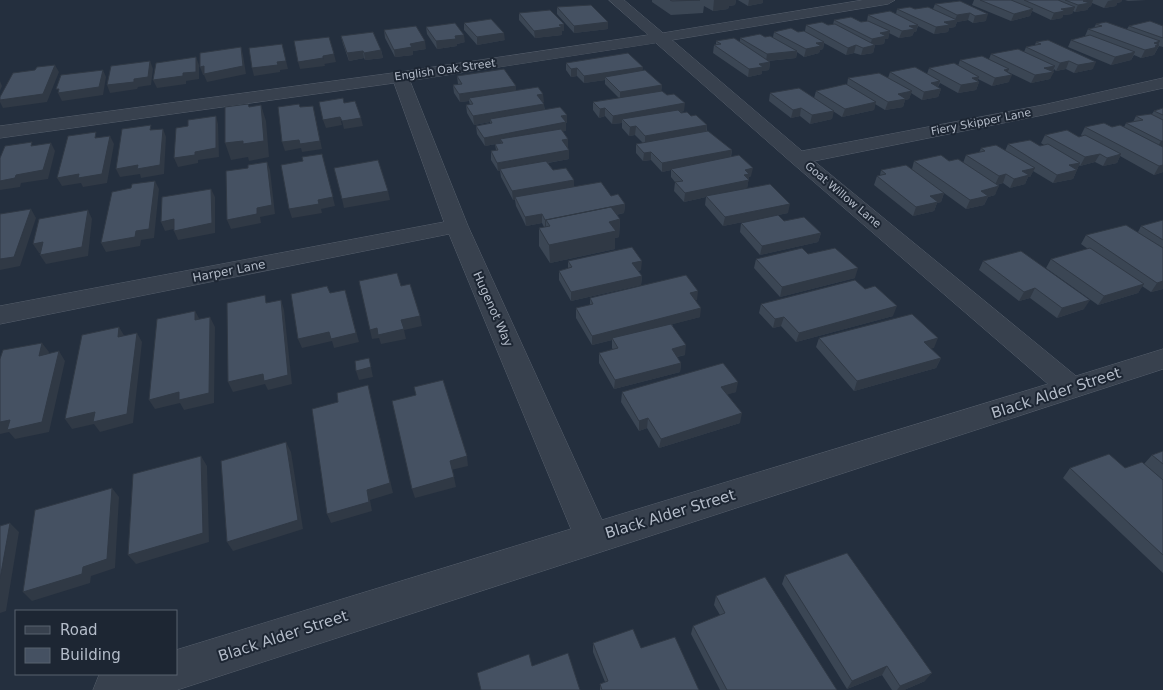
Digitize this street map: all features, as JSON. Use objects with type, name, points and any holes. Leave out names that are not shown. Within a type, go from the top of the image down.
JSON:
[{"type":"street","name":"Goat Willow Lane","points":[[616,0],[798,158],[1072,388]]},
{"type":"street","name":"English Oak Street","points":[[0,132],[660,38],[888,0]]},
{"type":"street","name":"Hugenot Way","points":[[400,76],[457,226],[593,538]]},
{"type":"street","name":"Fiery Skipper Lane","points":[[798,158],[1043,110],[1163,83]]},
{"type":"street","name":"Harper Lane","points":[[0,315],[457,226]]},
{"type":"street","name":"Black Alder Street","points":[[178,669],[1163,359]]},
{"type":"street","points":[[114,690],[162,675]]},
{"type":"building","points":[[980,0],[1011,0],[1033,9],[1014,14]]},
{"type":"building","points":[[1024,0],[1058,0],[1075,7],[1061,9],[1065,11],[1054,13]]},
{"type":"building","points":[[1065,0],[1091,0],[1083,1],[1090,3],[1078,5]]},
{"type":"building","points":[[960,1],[988,14],[975,16],[970,13],[957,15],[935,4]]},
{"type":"building","points":[[591,5],[608,22],[574,26],[557,7]]},
{"type":"building","points":[[910,7],[915,9],[928,7],[957,20],[944,22],[950,25],[936,27],[897,9]]},
{"type":"building","points":[[550,10],[564,24],[559,25],[562,27],[534,31],[519,13]]},
{"type":"building","points":[[890,11],[918,25],[909,26],[915,29],[902,31],[868,15]]},
{"type":"building","points":[[851,17],[861,22],[868,21],[890,31],[880,33],[886,36],[872,39],[834,20]]},
{"type":"building","points":[[491,19],[504,33],[477,37],[464,23]]},
{"type":"building","points":[[1150,21],[1163,26],[1163,38],[1129,26]]},
{"type":"building","points":[[822,22],[828,25],[835,24],[875,45],[863,48],[856,45],[848,48],[806,25]]},
{"type":"building","points":[[1106,22],[1160,41],[1154,43],[1159,45],[1155,46],[1158,47],[1145,50],[1088,29],[1102,26],[1096,24]]},
{"type":"building","points":[[455,23],[464,35],[455,36],[456,39],[436,41],[426,27]]},
{"type":"building","points":[[416,26],[425,41],[410,44],[412,47],[394,50],[384,30]]},
{"type":"building","points":[[791,28],[798,32],[804,31],[824,42],[816,43],[821,46],[806,49],[774,32]]},
{"type":"building","points":[[373,32],[381,50],[347,53],[341,36]]},
{"type":"building","points":[[760,34],[765,37],[770,36],[797,51],[767,54],[740,38]]},
{"type":"building","points":[[1090,35],[1135,52],[1115,57],[1071,40]]},
{"type":"building","points":[[329,37],[334,54],[323,56],[323,58],[298,62],[294,41]]},
{"type":"building","points":[[734,38],[770,62],[759,64],[763,67],[749,69],[714,45],[721,44],[716,41]]},
{"type":"building","points":[[1048,40],[1096,62],[1078,65],[1069,61],[1060,63],[1026,47],[1041,44],[1036,42]]},
{"type":"building","points":[[282,44],[286,61],[277,62],[278,65],[252,68],[249,48]]},
{"type":"building","points":[[241,47],[243,66],[204,74],[204,66],[200,67],[200,53]]},
{"type":"building","points":[[1018,49],[1055,66],[1044,68],[1054,72],[1035,75],[991,54]]},
{"type":"building","points":[[628,53],[643,67],[584,76],[577,68],[571,69],[566,63]]},
{"type":"building","points":[[982,56],[1009,69],[1004,70],[1012,75],[995,78],[960,60]]},
{"type":"building","points":[[196,57],[196,72],[183,73],[183,76],[153,80],[156,63]]},
{"type":"building","points":[[150,61],[148,77],[134,79],[134,82],[107,85],[111,66]]},
{"type":"building","points":[[954,63],[979,77],[972,78],[979,82],[961,85],[929,68]]},
{"type":"building","points":[[55,65],[43,94],[0,100],[13,73]]},
{"type":"building","points":[[915,67],[940,81],[931,83],[941,89],[924,92],[890,72]]},
{"type":"building","points":[[504,69],[516,86],[459,94],[453,85],[462,84],[457,76]]},
{"type":"building","points":[[103,70],[99,87],[58,93],[59,89],[56,89],[61,75]]},
{"type":"building","points":[[645,70],[662,85],[620,92],[605,77]]},
{"type":"building","points":[[879,73],[912,91],[898,94],[906,99],[888,102],[848,78]]},
{"type":"building","points":[[846,84],[876,102],[845,109],[816,91]]},
{"type":"building","points":[[538,87],[543,94],[537,95],[544,104],[473,116],[466,105],[473,104],[469,98]]},
{"type":"building","points":[[799,88],[834,111],[812,115],[801,108],[793,110],[770,93]]},
{"type":"building","points":[[662,91],[667,95],[674,94],[685,103],[613,116],[605,108],[600,109],[593,102]]},
{"type":"building","points":[[343,98],[344,103],[355,101],[361,118],[342,121],[340,117],[323,120],[319,102]]},
{"type":"building","points":[[248,104],[249,107],[261,105],[264,141],[243,144],[243,141],[225,143],[225,107]]},
{"type":"building","points":[[299,104],[300,107],[313,106],[320,141],[300,144],[299,140],[282,142],[278,107]]},
{"type":"building","points":[[560,107],[567,115],[561,116],[566,122],[484,138],[476,126],[492,123],[490,119]]},
{"type":"building","points":[[1163,108],[1163,115],[1154,111]]},
{"type":"building","points":[[678,110],[681,113],[687,112],[691,116],[696,115],[707,125],[645,136],[636,126],[630,127],[622,119]]},
{"type":"building","points":[[1151,114],[1163,120],[1163,141],[1126,123],[1143,120],[1136,116]]},
{"type":"building","points":[[216,116],[216,148],[195,152],[195,155],[174,158],[176,128],[188,126],[188,120]]},
{"type":"building","points":[[1104,123],[1112,127],[1120,125],[1163,147],[1163,165],[1159,166],[1085,127]]},
{"type":"building","points":[[151,125],[150,130],[163,129],[160,165],[137,169],[138,165],[116,169],[122,129]]},
{"type":"building","points":[[561,129],[568,139],[562,140],[569,150],[497,163],[491,151],[498,150],[495,144],[503,143],[500,139]]},
{"type":"building","points":[[1067,130],[1079,137],[1085,135],[1121,154],[1107,158],[1100,154],[1085,157],[1045,135]]},
{"type":"building","points":[[708,131],[732,150],[662,163],[651,152],[644,153],[636,144]]},
{"type":"building","points":[[96,132],[95,138],[110,136],[102,174],[78,178],[79,174],[57,178],[68,136]]},
{"type":"building","points":[[1030,140],[1040,146],[1048,144],[1080,163],[1069,165],[1077,170],[1057,175],[1008,144]]},
{"type":"building","points":[[32,142],[31,146],[51,143],[43,170],[16,175],[15,178],[0,181],[0,158],[5,146]]},
{"type":"building","points":[[996,145],[1035,168],[1022,171],[1029,175],[1014,179],[1006,174],[999,176],[966,155],[985,151],[981,148]]},
{"type":"building","points":[[322,154],[333,197],[318,200],[319,204],[289,209],[281,165],[303,161],[302,157]]},
{"type":"building","points":[[739,155],[753,168],[745,170],[749,174],[744,175],[749,180],[685,193],[675,182],[683,181],[671,169]]},
{"type":"building","points":[[941,155],[949,161],[958,159],[999,186],[981,191],[988,196],[970,200],[914,161]]},
{"type":"building","points":[[378,160],[388,191],[342,199],[334,168]]},
{"type":"building","points":[[546,161],[553,170],[566,168],[574,180],[512,191],[500,169]]},
{"type":"building","points":[[267,162],[272,205],[257,208],[257,214],[227,220],[226,171],[248,168],[248,165]]},
{"type":"building","points":[[906,165],[944,193],[930,196],[938,202],[916,207],[877,176],[886,174],[881,170]]},
{"type":"building","points":[[155,181],[149,229],[136,231],[135,237],[101,243],[112,192],[131,188],[132,184]]},
{"type":"building","points":[[601,182],[611,196],[618,194],[625,204],[545,220],[542,214],[525,217],[515,197]]},
{"type":"building","points":[[770,184],[790,204],[725,217],[706,196]]},
{"type":"building","points":[[211,189],[212,223],[174,231],[174,219],[161,222],[162,197]]},
{"type":"building","points":[[611,207],[620,219],[609,222],[616,231],[549,245],[539,228],[550,226],[546,220]]},
{"type":"building","points":[[31,209],[14,257],[0,259],[0,214]]},
{"type":"building","points":[[88,210],[82,247],[40,255],[43,242],[33,244],[39,219]]},
{"type":"building","points":[[778,215],[784,221],[804,217],[821,233],[762,246],[741,223]]},
{"type":"building","points":[[1163,220],[1163,240],[1141,226]]},
{"type":"building","points":[[1126,225],[1163,248],[1163,281],[1157,283],[1086,235]]},
{"type":"building","points":[[632,247],[642,261],[632,263],[642,276],[571,292],[559,271],[572,267],[568,261]]},
{"type":"building","points":[[802,248],[808,254],[835,248],[858,268],[782,287],[756,259]]},
{"type":"building","points":[[1090,248],[1144,284],[1104,296],[1051,259]]},
{"type":"building","points":[[1021,251],[1090,300],[1062,308],[1035,288],[1024,292],[983,261]]},
{"type":"building","points":[[397,273],[401,286],[410,284],[420,316],[401,320],[404,329],[378,335],[377,328],[370,330],[359,281]]},
{"type":"building","points":[[686,275],[698,291],[690,293],[701,308],[592,336],[576,308],[593,304],[590,298]]},
{"type":"building","points":[[855,280],[865,289],[875,286],[897,306],[799,333],[784,317],[775,319],[761,304]]},
{"type":"building","points":[[327,286],[330,293],[345,290],[356,333],[331,339],[329,332],[298,339],[291,294]]},
{"type":"building","points":[[265,295],[266,303],[281,300],[288,375],[264,381],[263,374],[228,382],[227,303]]},
{"type":"building","points":[[195,311],[195,320],[210,317],[209,393],[179,400],[179,392],[149,400],[157,319]]},
{"type":"building","points":[[912,314],[938,338],[924,342],[941,358],[857,381],[819,338]]},
{"type":"building","points":[[671,324],[686,345],[672,349],[681,363],[615,380],[599,353],[618,348],[612,338]]},
{"type":"building","points":[[119,327],[118,337],[137,333],[127,414],[93,422],[95,412],[65,419],[82,335]]},
{"type":"building","points":[[42,343],[39,356],[59,351],[42,422],[7,430],[10,420],[0,422],[0,359],[3,350]]},
{"type":"building","points":[[369,358],[371,367],[356,371],[355,361]]},
{"type":"building","points":[[723,363],[738,382],[721,387],[742,413],[661,439],[648,418],[639,421],[622,392]]},
{"type":"building","points":[[443,380],[467,456],[450,461],[454,477],[412,489],[392,401],[416,395],[414,387]]},
{"type":"building","points":[[368,385],[390,483],[367,490],[369,502],[327,514],[312,409],[338,402],[337,393]]},
{"type":"building","points":[[286,442],[298,520],[227,542],[221,461]]},
{"type":"building","points":[[1163,451],[1163,464],[1152,455]]},
{"type":"building","points":[[1109,454],[1125,468],[1142,462],[1163,480],[1163,555],[1070,468]]},
{"type":"building","points":[[201,456],[203,533],[128,555],[133,474]]},
{"type":"building","points":[[112,488],[107,559],[83,567],[82,574],[23,592],[35,510]]},
{"type":"building","points":[[10,523],[0,579],[0,526]]},
{"type":"building","points":[[847,553],[932,673],[900,686],[887,666],[852,681],[785,575]]},
{"type":"building","points":[[765,577],[837,690],[727,690],[693,626],[725,613],[716,596]]},
{"type":"building","points":[[633,629],[641,648],[675,637],[699,690],[602,690],[600,684],[608,681],[593,643]]},
{"type":"building","points":[[568,653],[580,690],[481,690],[477,673],[529,654],[532,666]]}]
